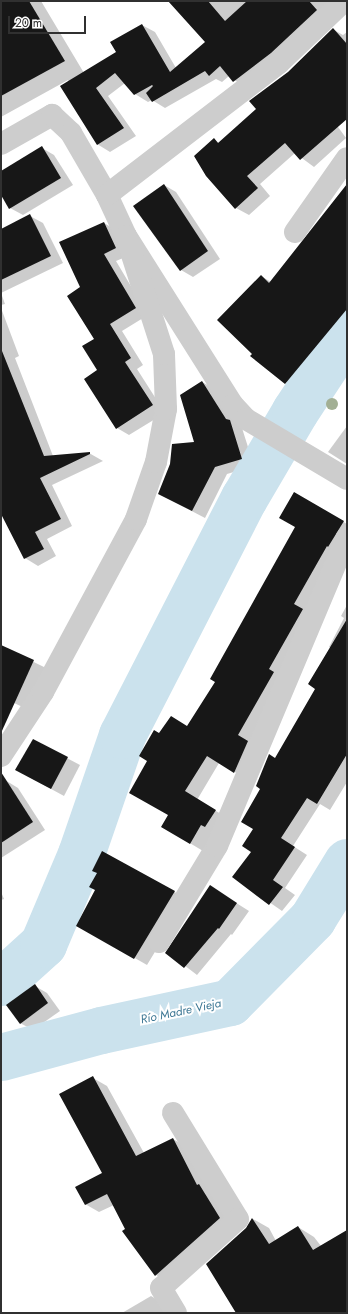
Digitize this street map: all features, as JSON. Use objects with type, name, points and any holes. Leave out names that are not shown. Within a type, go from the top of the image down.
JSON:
[{"type":"street","points":[[107,195],[279,63],[344,1]]},
{"type":"street","points":[[1,144],[52,115],[70,133],[107,195],[126,236],[164,354],[166,409],[156,462],[132,526],[43,692],[1,756]]},
{"type":"street","points":[[295,232],[347,158]]},
{"type":"street","points":[[126,236],[233,405],[246,418],[347,479]]},
{"type":"street","points":[[159,942],[217,846],[347,538]]},
{"type":"street","points":[[173,1113],[238,1220],[161,1288],[176,1313]]},
{"type":"building","points":[[1,1],[29,1],[65,61],[1,96]]},
{"type":"building","points":[[168,1],[208,1],[225,21],[247,1],[309,1],[317,10],[271,53],[233,82],[220,66],[209,76],[205,71],[152,102],[146,93],[153,86],[152,85],[134,95],[115,73],[96,88],[124,128],[97,145],[60,86],[116,52],[110,42],[142,24],[170,72],[205,42]]},
{"type":"building","points":[[333,28],[347,44],[347,119],[300,160],[285,143],[247,176],[258,188],[235,209],[206,176],[194,156],[214,138],[218,143],[256,109],[249,101],[288,72]]},
{"type":"building","points":[[42,146],[61,178],[9,209],[1,195],[1,171]]},
{"type":"building","points":[[164,184],[208,251],[180,271],[133,206]]},
{"type":"building","points":[[347,184],[347,309],[285,384],[250,356],[252,354],[217,320],[261,275],[269,283]]},
{"type":"building","points":[[30,214],[51,256],[1,280],[1,229]]},
{"type":"building","points":[[104,222],[116,248],[104,254],[136,308],[110,324],[131,358],[125,362],[153,405],[116,429],[84,379],[97,370],[82,346],[94,339],[67,296],[80,287],[59,242]]},
{"type":"building","points":[[2,351],[44,456],[90,452],[90,454],[40,478],[61,519],[35,532],[44,549],[24,559],[1,514]]},
{"type":"building","points":[[202,381],[226,419],[230,420],[242,459],[215,467],[192,511],[158,494],[170,464],[172,444],[194,442],[180,395]]},
{"type":"building","points":[[294,492],[344,521],[328,547],[327,546],[294,604],[303,609],[269,669],[274,672],[238,735],[248,741],[234,773],[207,756],[185,791],[216,810],[205,827],[201,825],[190,844],[161,827],[168,815],[129,793],[147,761],[139,756],[154,730],[159,733],[171,716],[187,726],[215,682],[210,679],[295,527],[279,518]]},
{"type":"building","points":[[347,619],[347,754],[317,804],[307,798],[281,838],[295,847],[273,880],[283,887],[269,905],[232,877],[251,852],[242,846],[253,829],[241,822],[260,789],[256,786],[269,754],[275,758],[315,689],[308,684]]},
{"type":"building","points":[[1,645],[34,660],[1,733]]},
{"type":"building","points":[[33,739],[68,757],[51,789],[15,770]]},
{"type":"building","points":[[1,772],[33,822],[1,843]]},
{"type":"building","points":[[102,851],[175,891],[134,959],[76,926],[95,890],[89,887],[97,873],[92,871]]},
{"type":"building","points":[[210,885],[237,903],[219,929],[218,928],[184,968],[165,953]]},
{"type":"building","points":[[35,984],[48,1003],[20,1024],[6,1005]]},
{"type":"building","points":[[93,1076],[136,1156],[173,1138],[197,1185],[199,1184],[220,1218],[155,1276],[122,1231],[125,1229],[107,1194],[85,1205],[75,1187],[102,1173],[59,1094]]},
{"type":"building","points":[[252,1218],[269,1244],[298,1226],[313,1250],[347,1230],[347,1313],[236,1313],[206,1264],[246,1228]]},
{"type":"waterway","points":[[1,982],[43,944],[81,854],[122,735],[244,498],[295,411],[347,332]]},
{"type":"waterway","name":"Río Madre Vieja","points":[[1,1057],[101,1030],[230,1002],[312,919],[347,862]]}]
